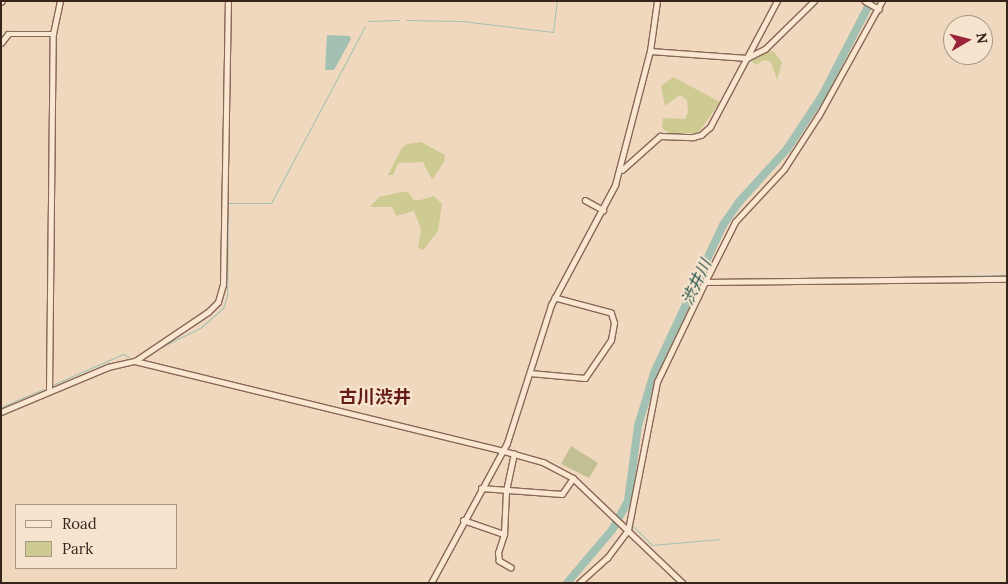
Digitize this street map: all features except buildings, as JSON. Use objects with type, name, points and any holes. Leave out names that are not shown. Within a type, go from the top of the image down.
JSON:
[{"type":"street","points":[[49,391],[53,34],[60,1]]},
{"type":"street","points":[[135,361],[208,312],[218,302],[223,286],[228,1]]},
{"type":"street","points":[[431,583],[463,520],[504,450],[555,298],[603,210],[621,171],[650,51],[657,1]]},
{"type":"street","points":[[621,171],[660,136],[693,137],[706,132],[777,1]]},
{"type":"street","points":[[650,51],[747,58],[765,49],[814,1]]},
{"type":"street","points":[[865,1],[878,8]]},
{"type":"street","points":[[579,583],[606,558],[627,529],[658,382],[727,234],[746,206],[792,158],[882,1]]},
{"type":"street","points":[[1,43],[8,34],[53,34]]},
{"type":"street","points":[[584,200],[603,210]]},
{"type":"street","points":[[705,282],[1007,278]]},
{"type":"street","points":[[530,373],[585,378],[611,340],[614,323],[611,313],[555,298]]},
{"type":"street","points":[[1,412],[117,364],[135,361],[504,450],[543,462],[573,478],[683,583]]},
{"type":"street","points":[[511,568],[499,560],[499,547],[504,534],[506,489],[514,454]]},
{"type":"street","points":[[482,488],[562,494],[573,478]]},
{"type":"street","points":[[463,520],[504,534]]},
{"type":"green space","points":[[767,50],[774,52],[782,62],[777,80],[771,62],[764,60],[756,65],[751,61]]},
{"type":"green space","points":[[673,77],[720,102],[698,133],[669,133],[662,128],[663,118],[685,119],[688,112],[687,100],[680,95],[665,106],[661,86]]},
{"type":"green space","points":[[421,142],[445,155],[444,162],[432,180],[423,162],[398,163],[393,175],[388,175],[402,148],[407,144]]},
{"type":"green space","points":[[408,192],[414,200],[434,196],[442,204],[438,231],[423,250],[418,248],[421,229],[414,211],[396,216],[392,207],[370,207],[379,197]]},
{"type":"shaded area","points":[[327,35],[350,36],[351,39],[334,70],[325,70]]},
{"type":"shaded area","points":[[571,446],[598,463],[589,478],[561,464]]},
{"type":"waterway","points":[[406,20],[462,21],[553,32],[557,1]]},
{"type":"waterway","name":"渋井川","points":[[567,583],[612,530],[628,501],[638,426],[654,373],[723,225],[739,202],[787,149],[822,96],[871,1]]},
{"type":"waterway","points":[[368,21],[399,20]]},
{"type":"waterway","points":[[228,203],[271,203],[365,26]]},
{"type":"waterway","points":[[155,350],[200,328],[223,308],[227,296],[228,210]]},
{"type":"waterway","name":"渋井川","points":[[699,275],[704,277]]},
{"type":"waterway","points":[[876,277],[1007,275]]},
{"type":"waterway","points":[[750,279],[871,278]]},
{"type":"waterway","points":[[52,385],[123,354],[129,357]]},
{"type":"waterway","points":[[1,407],[43,389]]},
{"type":"waterway","name":"渋井川","points":[[612,530],[619,526]]},
{"type":"waterway","points":[[633,526],[652,545],[720,539]]},
{"type":"district","name":"古川渋井","points":[[375,397]]}]
